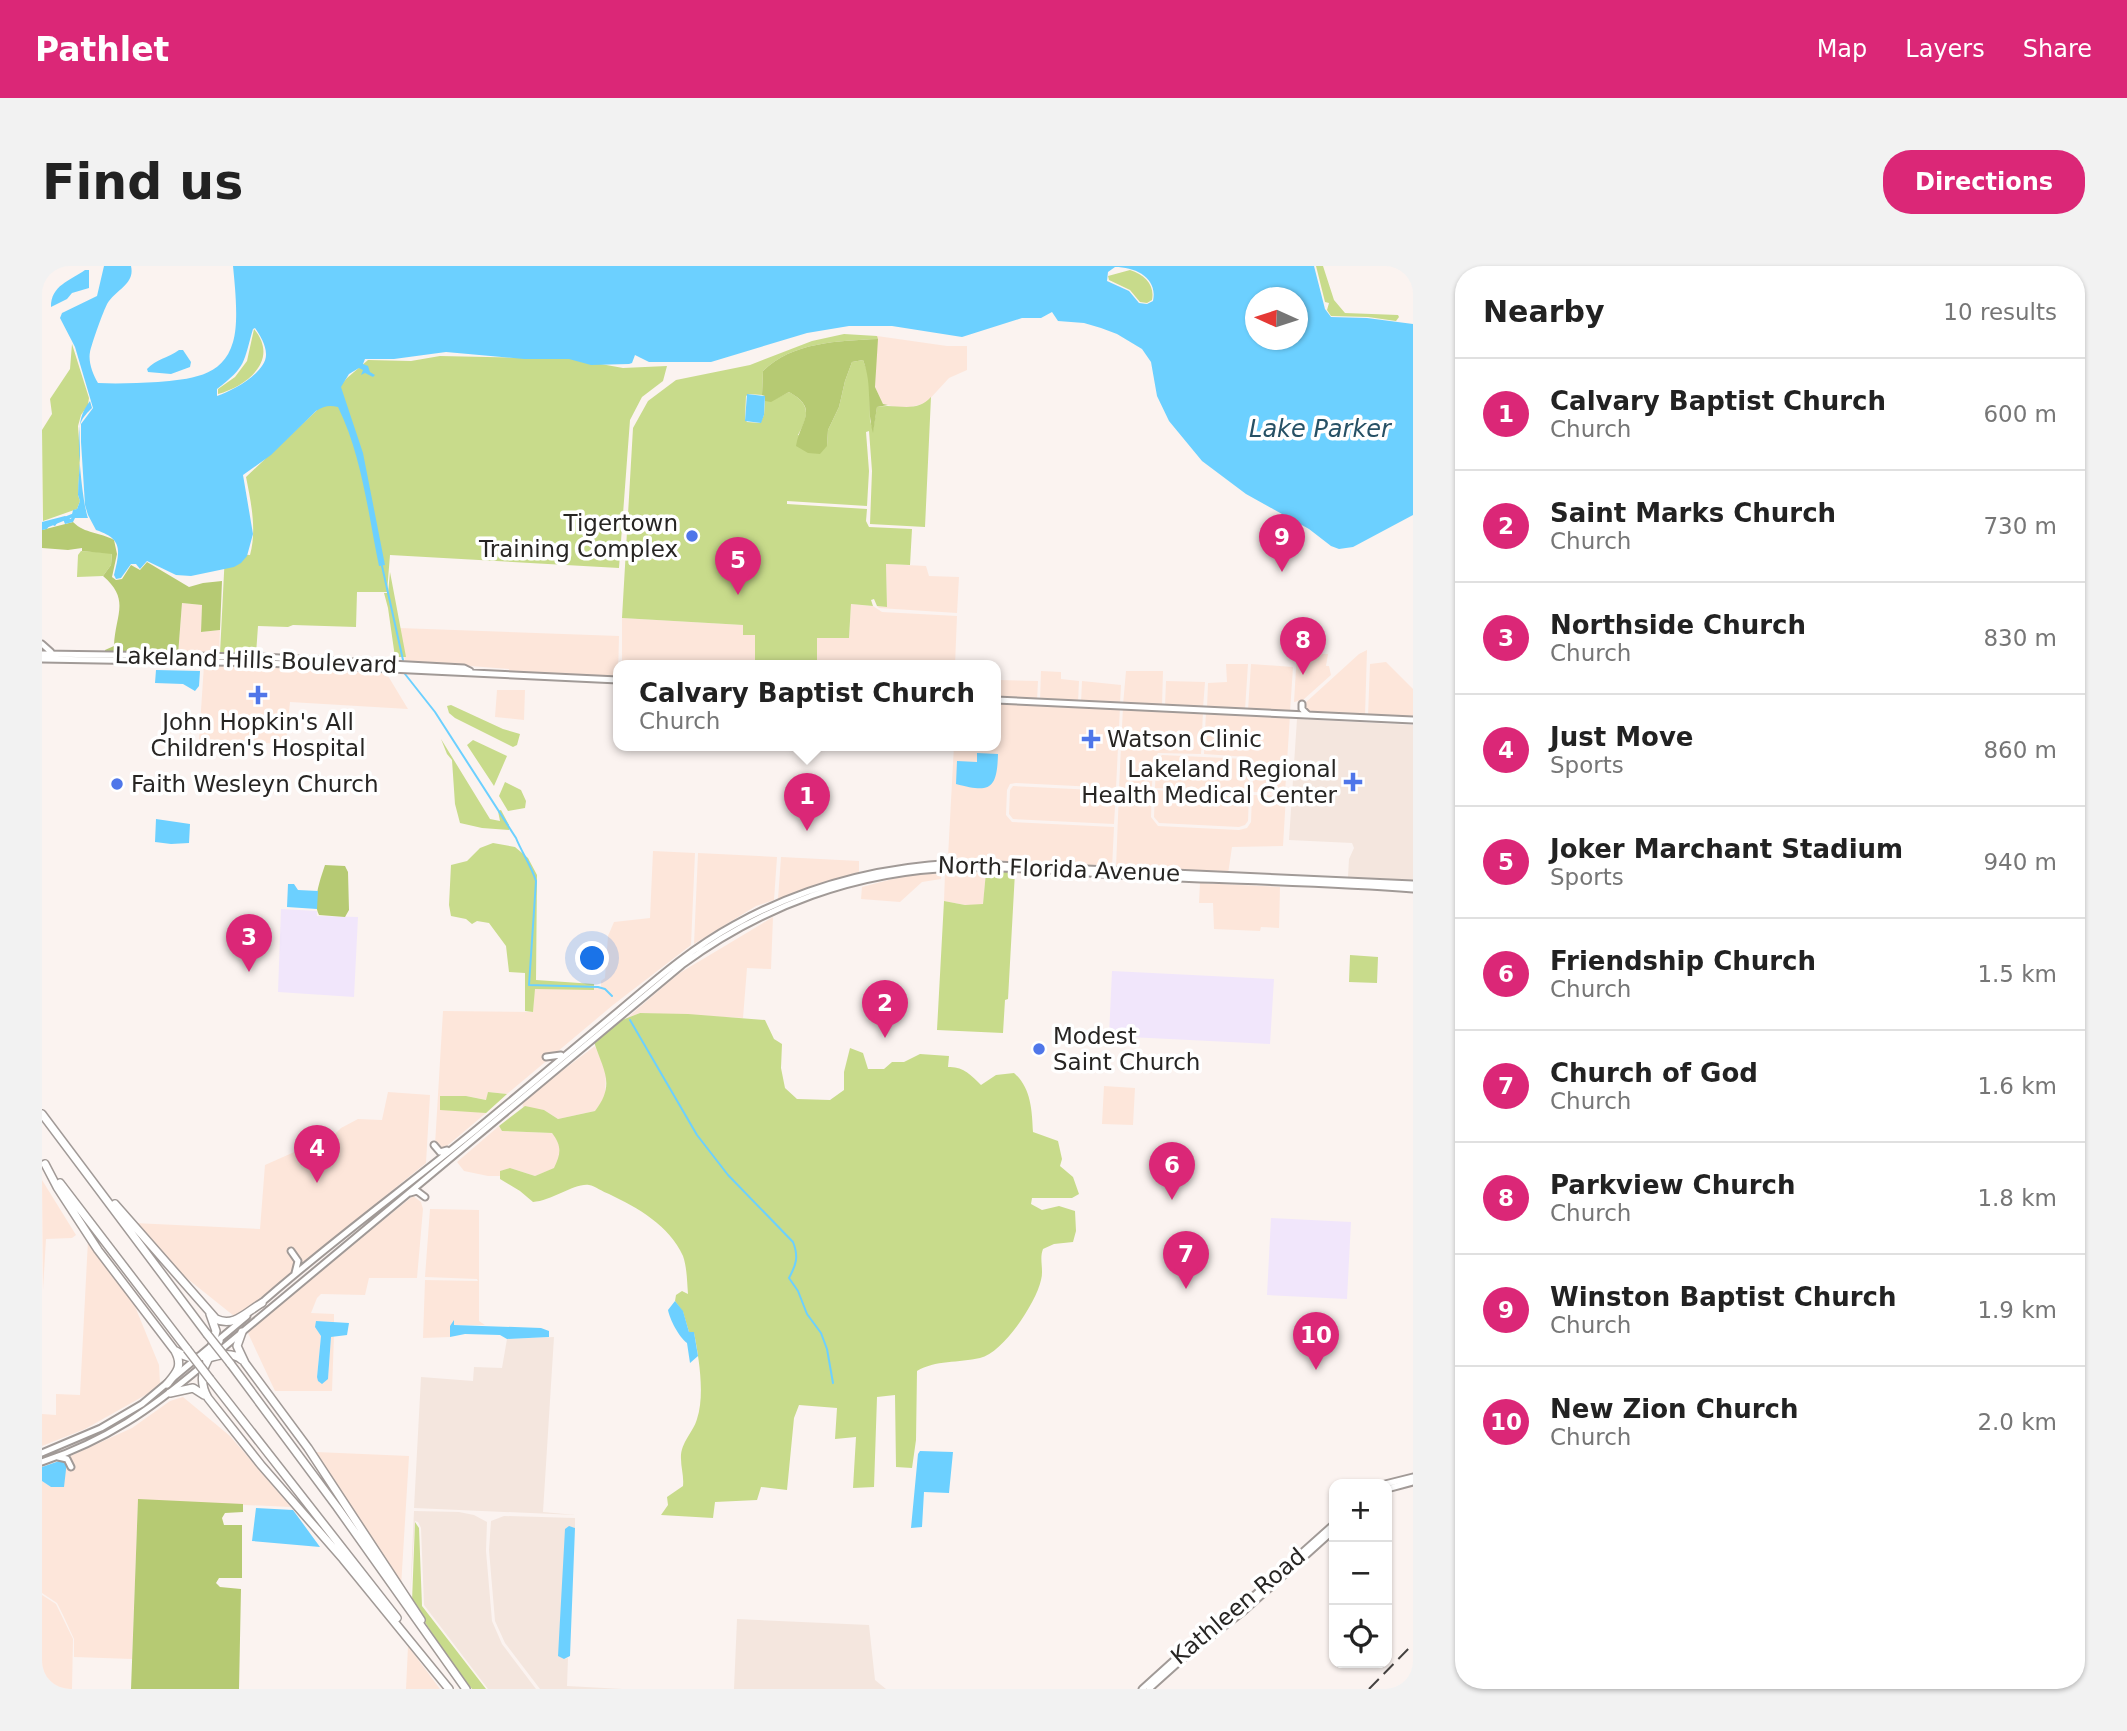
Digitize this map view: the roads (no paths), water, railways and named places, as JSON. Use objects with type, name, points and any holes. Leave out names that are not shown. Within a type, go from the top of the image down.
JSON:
[{"type":"highway","points":[[42,1114],[337,1507],[467,1689]]},
{"type":"highway","points":[[44,1162],[450,1689]]},
{"type":"highway","points":[[44,1162],[98,1250],[175,1351],[179,1367],[167,1384]]},
{"type":"highway","points":[[80,1164],[210,1314],[220,1321],[233,1322],[262,1303]]},
{"type":"highway","points":[[210,1314],[216,1331],[205,1358],[201,1382],[208,1398],[450,1689]]},
{"type":"highway","points":[[242,1332],[237,1346],[245,1363],[308,1448],[416,1613],[430,1640]]},
{"type":"highway","points":[[205,1358],[219,1341]]},
{"type":"highway","points":[[205,1358],[221,1350]]},
{"type":"highway","points":[[175,1351],[186,1357],[230,1355],[245,1363]]},
{"type":"highway","points":[[170,1393],[193,1388],[208,1398]]},
{"type":"main road","points":[[42,644],[53,654]]},
{"type":"main road","name":"Lakeland Hills Boulevard","points":[[42,654],[321,660],[613,680]]},
{"type":"main road","points":[[139,661],[146,658],[187,656]]},
{"type":"main road","name":"Lakeland Hills Boulevard","points":[[42,659],[300,664],[464,673],[470,671]]},
{"type":"main road","points":[[1001,700],[1413,720]]},
{"type":"main road","points":[[1302,704],[1307,715]]},
{"type":"main road","name":"North Florida Avenue","points":[[556,1067],[579,1044],[709,940],[741,921],[790,898],[875,873],[956,863],[1413,887]]},
{"type":"main road","points":[[1029,870],[1059,867]]},
{"type":"main road","name":"North Florida Avenue","points":[[556,1067],[635,1000],[709,946],[753,920],[791,903],[847,884],[922,870],[977,868],[1076,872],[1144,871],[1413,887]]},
{"type":"main road","points":[[677,969],[709,940]]},
{"type":"main road","points":[[546,1057],[559,1057],[579,1044]]},
{"type":"main road","points":[[219,1341],[357,1223],[556,1067]]},
{"type":"main road","points":[[221,1350],[556,1067]]},
{"type":"main road","points":[[434,1145],[438,1151],[443,1152],[468,1132],[475,1131]]},
{"type":"main road","points":[[407,1194],[417,1191],[425,1197]]},
{"type":"main road","points":[[291,1251],[298,1261],[294,1276]]},
{"type":"main road","points":[[42,1452],[112,1422],[144,1403],[205,1358]]},
{"type":"main road","points":[[42,1462],[128,1423],[170,1393],[205,1358]]},
{"type":"main road","points":[[58,1457],[67,1460],[71,1466]]},
{"type":"main road","points":[[1392,1485],[1413,1479]]},
{"type":"main road","name":"Kathleen Road","points":[[1142,1689],[1184,1651],[1240,1608],[1329,1528]]},
{"type":"main road","name":"Kathleen Road","points":[[1149,1689],[1329,1534]]},
{"type":"main road","points":[[1295,1565],[1296,1560],[1312,1543]]},
{"type":"main road","points":[[1237,1616],[1247,1617]]},
{"type":"water","name":"Lake Parker","points":[[104,266],[131,266],[131,277],[107,304],[95,334],[90,356],[91,368],[98,383],[158,382],[192,378],[213,370],[228,354],[236,325],[233,266],[1314,266],[1325,309],[1331,317],[1413,324],[1413,515],[1353,547],[1339,549],[1331,546],[1309,529],[1246,494],[1202,461],[1169,421],[1157,396],[1151,362],[1142,349],[1101,328],[1084,323],[1058,321],[1052,312],[1041,318],[1022,318],[962,337],[892,326],[849,326],[807,333],[711,362],[649,362],[635,355],[629,364],[591,365],[569,359],[524,359],[446,352],[394,359],[365,359],[363,364],[375,375],[361,375],[363,370],[359,368],[349,374],[341,387],[363,453],[385,565],[379,566],[353,445],[338,407],[329,406],[316,411],[271,455],[243,475],[253,534],[247,556],[241,563],[234,567],[191,576],[176,575],[147,561],[140,569],[136,564],[131,564],[121,578],[116,579],[114,575],[118,552],[115,542],[105,533],[96,530],[85,505],[81,424],[93,408],[75,347],[60,318],[62,313],[97,296]],"holes":[[[1115,267],[1138,272],[1149,280],[1154,293],[1153,301],[1147,304],[1139,303],[1129,291],[1107,281],[1108,272]],[[255,328],[264,344],[265,361],[248,380],[217,396],[217,389],[239,369]]]},
{"type":"water","points":[[85,270],[89,270],[89,288],[72,293],[67,299],[51,307],[54,293]]},
{"type":"water","points":[[183,350],[191,362],[190,367],[171,374],[148,372],[147,369],[154,363]]},
{"type":"water","points":[[747,394],[765,396],[761,423],[745,421]]},
{"type":"water","points":[[90,401],[92,408],[83,418],[81,421]]},
{"type":"water","points":[[80,462],[88,518],[75,518],[73,522],[65,524],[63,519],[60,519],[55,526],[50,524],[47,529],[42,530],[42,522],[65,516],[71,519],[73,510],[77,509],[80,501]]},
{"type":"water","points":[[156,670],[200,671],[199,686],[195,691],[183,684],[155,683]]},
{"type":"water","points":[[977,753],[998,754],[993,782],[984,788],[956,784],[957,761],[977,762]]},
{"type":"water","points":[[156,819],[190,824],[189,843],[155,842]]},
{"type":"water","points":[[288,884],[294,884],[298,890],[318,891],[317,909],[287,907]]},
{"type":"water","points":[[675,1301],[683,1311],[689,1332],[694,1332],[698,1356],[690,1363],[687,1343],[675,1328],[668,1310]]},
{"type":"water","points":[[454,1320],[454,1325],[541,1328],[549,1331],[549,1337],[507,1339],[500,1335],[465,1334],[450,1337],[450,1326]]},
{"type":"water","points":[[316,1321],[349,1323],[347,1335],[331,1337],[328,1379],[322,1384],[317,1377],[321,1336],[315,1327]]},
{"type":"water","points":[[920,1451],[953,1452],[949,1493],[924,1492],[922,1527],[911,1528],[918,1454]]},
{"type":"water","points":[[62,1460],[67,1461],[64,1487],[51,1487],[42,1481],[42,1467]]},
{"type":"water","points":[[256,1508],[293,1510],[320,1547],[252,1541]]},
{"type":"water","points":[[569,1526],[575,1528],[570,1656],[564,1659],[558,1656],[565,1529]]},
{"type":"waterway","points":[[42,528],[76,514]]},
{"type":"waterway","points":[[382,566],[403,660]]},
{"type":"waterway","points":[[405,674],[435,712],[516,838],[534,875],[536,881],[529,985],[598,987],[605,989],[612,996]]},
{"type":"waterway","points":[[630,1020],[697,1135],[728,1175],[793,1242],[796,1261],[789,1278],[798,1291],[807,1314],[821,1333],[827,1349],[833,1383]]},
{"type":"railway","points":[[1369,1689],[1413,1644]]},
{"type":"place","name":"Tigertown Training Complex","points":[[692,536]]},
{"type":"place","name":"Winston Baptist Church","points":[[1282,572]]},
{"type":"place","name":"Joker Marchant Stadium","points":[[738,595]]},
{"type":"place","name":"Parkview Church","points":[[1303,675]]},
{"type":"place","name":"John Hopkin's All Children's Hospital","points":[[258,695]]},
{"type":"place","name":"Watson Clinic","points":[[1091,739]]},
{"type":"place","name":"Lakeland Regional Health Medical Center","points":[[1353,782]]},
{"type":"place","name":"Faith Wesleyn Church","points":[[117,784]]},
{"type":"place","name":"Calvary Baptist Church","points":[[807,831]]},
{"type":"place","name":"Northside Church","points":[[249,972]]},
{"type":"place","name":"Saint Marks Church","points":[[885,1038]]},
{"type":"place","name":"Modest Saint Church","points":[[1039,1049]]},
{"type":"place","name":"Just Move","points":[[317,1183]]},
{"type":"place","name":"Friendship Church","points":[[1172,1200]]},
{"type":"place","name":"Church of God","points":[[1186,1289]]},
{"type":"place","name":"New Zion Church","points":[[1316,1370]]}]
